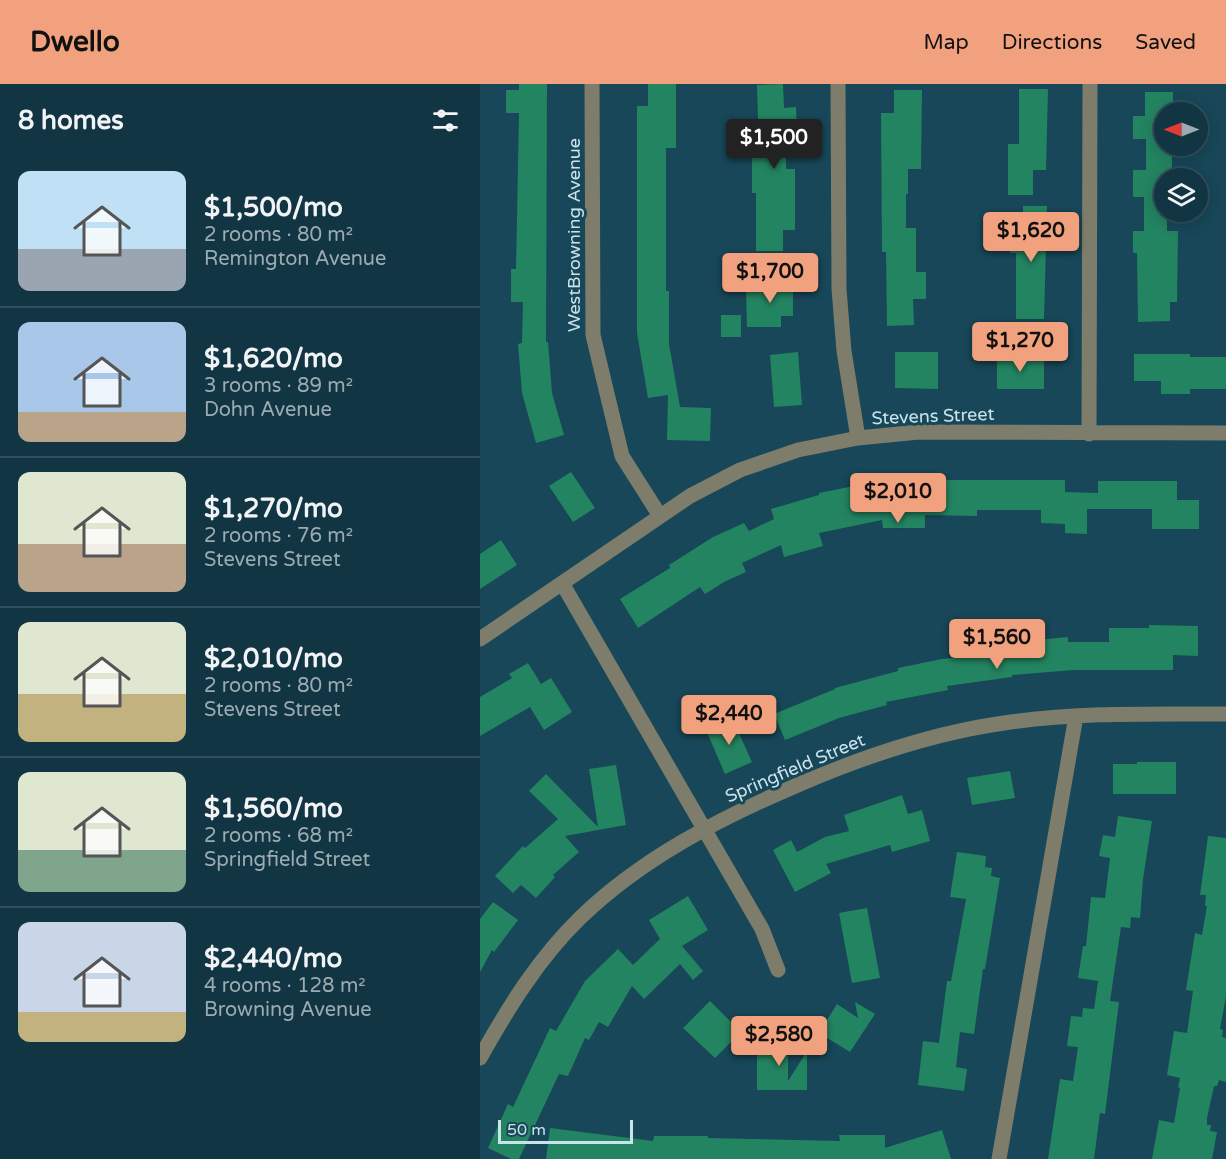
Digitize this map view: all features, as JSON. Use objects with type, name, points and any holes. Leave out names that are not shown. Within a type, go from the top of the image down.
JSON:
[{"type":"street","name":"WestBrowning Avenue","points":[[592,84],[593,335],[622,456],[660,516]]},
{"type":"street","points":[[838,84],[839,289],[844,351],[858,438]]},
{"type":"street","points":[[1089,434],[1090,84]]},
{"type":"street","name":"Stevens Street","points":[[480,639],[660,516],[714,483],[798,450],[858,438],[919,432],[1226,433]]},
{"type":"street","points":[[562,583],[762,929],[777,970]]},
{"type":"street","name":"Springfield Street","points":[[480,1058],[524,986],[561,937],[579,918],[621,882],[705,828],[812,779],[904,745],[967,729],[1076,716],[1226,714]]},
{"type":"street","points":[[999,1159],[1076,716]]},
{"type":"building","points":[[519,84],[547,84],[546,342],[548,342],[552,393],[564,435],[536,443],[522,393],[518,344],[522,343],[523,302],[511,302],[511,269],[516,269],[519,113],[506,113],[506,90],[519,90]]},
{"type":"building","points":[[648,84],[676,84],[676,148],[666,148],[666,291],[669,291],[669,344],[680,407],[711,408],[710,441],[667,440],[668,395],[648,398],[637,333],[637,106],[648,106]]},
{"type":"building","points":[[783,84],[784,108],[796,107],[797,133],[786,134],[786,169],[795,169],[795,230],[783,230],[783,251],[756,251],[756,193],[752,193],[752,158],[759,158],[757,85]]},
{"type":"building","points":[[1019,89],[1048,89],[1046,170],[1033,170],[1033,195],[1008,195],[1008,144],[1019,144]]},
{"type":"building","points":[[894,90],[922,90],[921,169],[908,169],[906,228],[916,228],[916,272],[926,272],[926,299],[913,299],[914,325],[887,326],[886,252],[882,252],[881,113],[894,113]]},
{"type":"building","points":[[1145,92],[1173,92],[1173,102],[1154,102],[1154,156],[1172,156],[1172,168],[1154,168],[1154,222],[1167,222],[1167,231],[1178,231],[1177,302],[1170,302],[1170,321],[1138,322],[1137,253],[1133,253],[1133,231],[1144,231],[1144,197],[1133,197],[1133,170],[1146,170],[1146,139],[1133,139],[1133,116],[1145,116]]},
{"type":"building","points":[[1023,206],[1047,206],[1044,319],[1016,319],[1016,253],[1010,253],[1010,230],[1023,230]]},
{"type":"building","points":[[793,278],[793,316],[781,316],[781,327],[747,327],[746,290],[768,290],[768,279]]},
{"type":"building","points":[[721,315],[741,315],[741,337],[721,337]]},
{"type":"building","points":[[798,352],[802,405],[774,407],[770,355]]},
{"type":"building","points":[[895,352],[938,352],[938,389],[895,388]]},
{"type":"building","points":[[1134,354],[1190,354],[1190,357],[1226,357],[1226,389],[1190,389],[1190,394],[1161,394],[1161,381],[1134,381]]},
{"type":"building","points":[[997,356],[1044,356],[1044,389],[997,389]]},
{"type":"building","points":[[571,472],[595,508],[573,522],[549,486]]},
{"type":"building","points":[[933,480],[1065,480],[1065,492],[1098,493],[1098,481],[1177,481],[1177,500],[1199,500],[1199,529],[1152,529],[1152,509],[1087,509],[1087,534],[1065,533],[1065,524],[1041,523],[1041,510],[977,510],[977,516],[925,515],[925,528],[883,528],[882,520],[819,533],[823,546],[784,557],[781,545],[742,563],[746,572],[705,594],[700,587],[638,628],[620,599],[670,568],[669,565],[713,537],[744,523],[749,531],[774,519],[771,509],[819,495],[819,493],[869,483],[933,483]]},
{"type":"building","points":[[501,540],[517,565],[480,589],[480,554]]},
{"type":"building","points":[[1149,625],[1198,626],[1198,656],[1173,655],[1173,670],[1073,670],[1012,675],[1012,677],[947,686],[948,690],[886,702],[887,705],[839,718],[785,740],[774,714],[835,688],[898,671],[898,668],[942,659],[982,655],[980,639],[1006,636],[1007,643],[1068,637],[1068,642],[1109,642],[1109,628],[1149,628]]},
{"type":"building","points":[[528,663],[541,684],[551,678],[572,712],[544,730],[530,707],[480,736],[480,697],[512,678],[509,674]]},
{"type":"building","points":[[732,718],[752,762],[725,774],[706,730]]},
{"type":"building","points":[[1137,762],[1176,762],[1176,794],[1113,794],[1113,764],[1137,764]]},
{"type":"building","points":[[616,765],[626,825],[565,836],[579,852],[553,875],[555,877],[536,898],[521,885],[513,893],[495,876],[523,846],[525,848],[558,819],[529,791],[546,774],[598,827],[589,769]]},
{"type":"building","points":[[1010,771],[1015,798],[972,805],[967,778]]},
{"type":"building","points":[[902,795],[908,814],[922,810],[930,841],[892,852],[890,845],[826,864],[831,873],[795,892],[773,850],[791,840],[797,852],[825,837],[849,831],[844,815]]},
{"type":"building","points":[[1118,816],[1152,821],[1143,879],[1140,918],[1131,917],[1130,928],[1121,927],[1110,1001],[1119,1002],[1105,1114],[1100,1113],[1094,1159],[1048,1159],[1060,1079],[1073,1081],[1078,1047],[1067,1046],[1071,1016],[1082,1017],[1083,1008],[1094,1009],[1098,981],[1078,978],[1083,946],[1086,946],[1091,897],[1105,898],[1110,858],[1099,856],[1103,835],[1115,837]]},
{"type":"building","points":[[1208,836],[1226,838],[1226,996],[1220,1029],[1223,1030],[1222,1037],[1226,1038],[1226,1082],[1219,1080],[1217,1086],[1214,1086],[1207,1118],[1207,1125],[1211,1125],[1210,1131],[1217,1132],[1212,1159],[1152,1159],[1159,1120],[1174,1123],[1180,1078],[1167,1075],[1174,1031],[1187,1033],[1193,991],[1186,990],[1195,933],[1202,935],[1207,906],[1205,906],[1206,895],[1200,895]]},
{"type":"building","points":[[957,852],[986,856],[985,867],[992,868],[991,876],[1000,878],[985,969],[983,969],[974,1034],[960,1032],[956,1067],[967,1069],[964,1091],[918,1085],[923,1041],[939,1043],[947,981],[951,981],[966,899],[950,897]]},
{"type":"building","points":[[688,896],[708,930],[682,946],[703,971],[693,980],[680,964],[644,999],[632,986],[608,1027],[599,1022],[589,1040],[585,1038],[568,1076],[559,1074],[519,1159],[511,1159],[488,1148],[508,1104],[513,1107],[550,1028],[556,1031],[585,981],[618,949],[633,965],[660,939],[649,920]]},
{"type":"building","points":[[493,902],[518,920],[494,952],[492,950],[480,972],[480,919]]},
{"type":"building","points":[[867,908],[880,978],[852,983],[839,913]]},
{"type":"building","points":[[710,1001],[741,1032],[715,1058],[683,1028]]},
{"type":"building","points":[[855,1002],[875,1014],[850,1052],[819,1033],[837,1004],[858,1018]]},
{"type":"building","points":[[757,1039],[788,1039],[788,1081],[807,1051],[807,1090],[757,1090]]},
{"type":"building","points":[[550,1128],[653,1141],[654,1136],[840,1141],[839,1135],[885,1135],[885,1148],[942,1130],[951,1159],[546,1159]]}]
